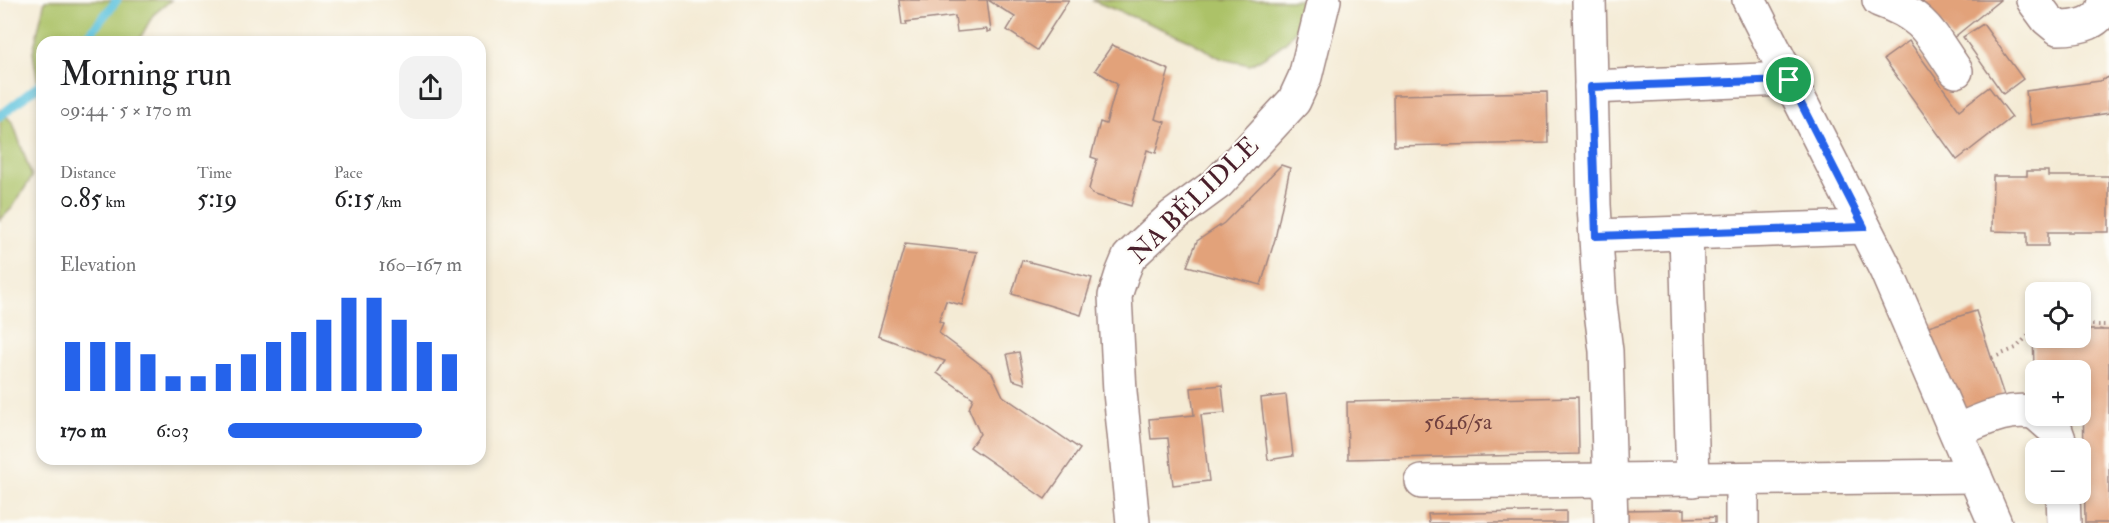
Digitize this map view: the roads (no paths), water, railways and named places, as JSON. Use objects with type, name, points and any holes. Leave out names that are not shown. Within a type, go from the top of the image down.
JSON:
[{"type":"street","name":"NA BĚLIDLE","points":[[1132,523],[1120,392],[1115,296],[1122,274],[1129,257],[1173,216],[1218,183],[1294,101],[1305,77],[1324,0]]},
{"type":"street","points":[[1589,0],[1596,236],[1606,351],[1611,523]]},
{"type":"street","points":[[1749,0],[1864,227],[1956,430],[1995,523]]},
{"type":"street","points":[[1879,0],[1907,10],[1924,24],[1956,71]]},
{"type":"street","points":[[2033,0],[2046,19],[2058,28],[2072,28],[2097,18],[2105,6],[2105,0]]},
{"type":"street","points":[[1591,87],[1789,80]]},
{"type":"street","points":[[1596,236],[1864,227]]},
{"type":"street","points":[[1686,233],[1694,480]]},
{"type":"street","points":[[1956,430],[2004,413],[2025,412]]},
{"type":"street","points":[[1422,482],[1975,476]]},
{"type":"street","points":[[1742,479],[1742,523]]},
{"type":"street","points":[[2063,504],[2064,523]]},
{"type":"waterway","points":[[88,36],[117,0]]},
{"type":"waterway","points":[[0,116],[36,88]]}]
